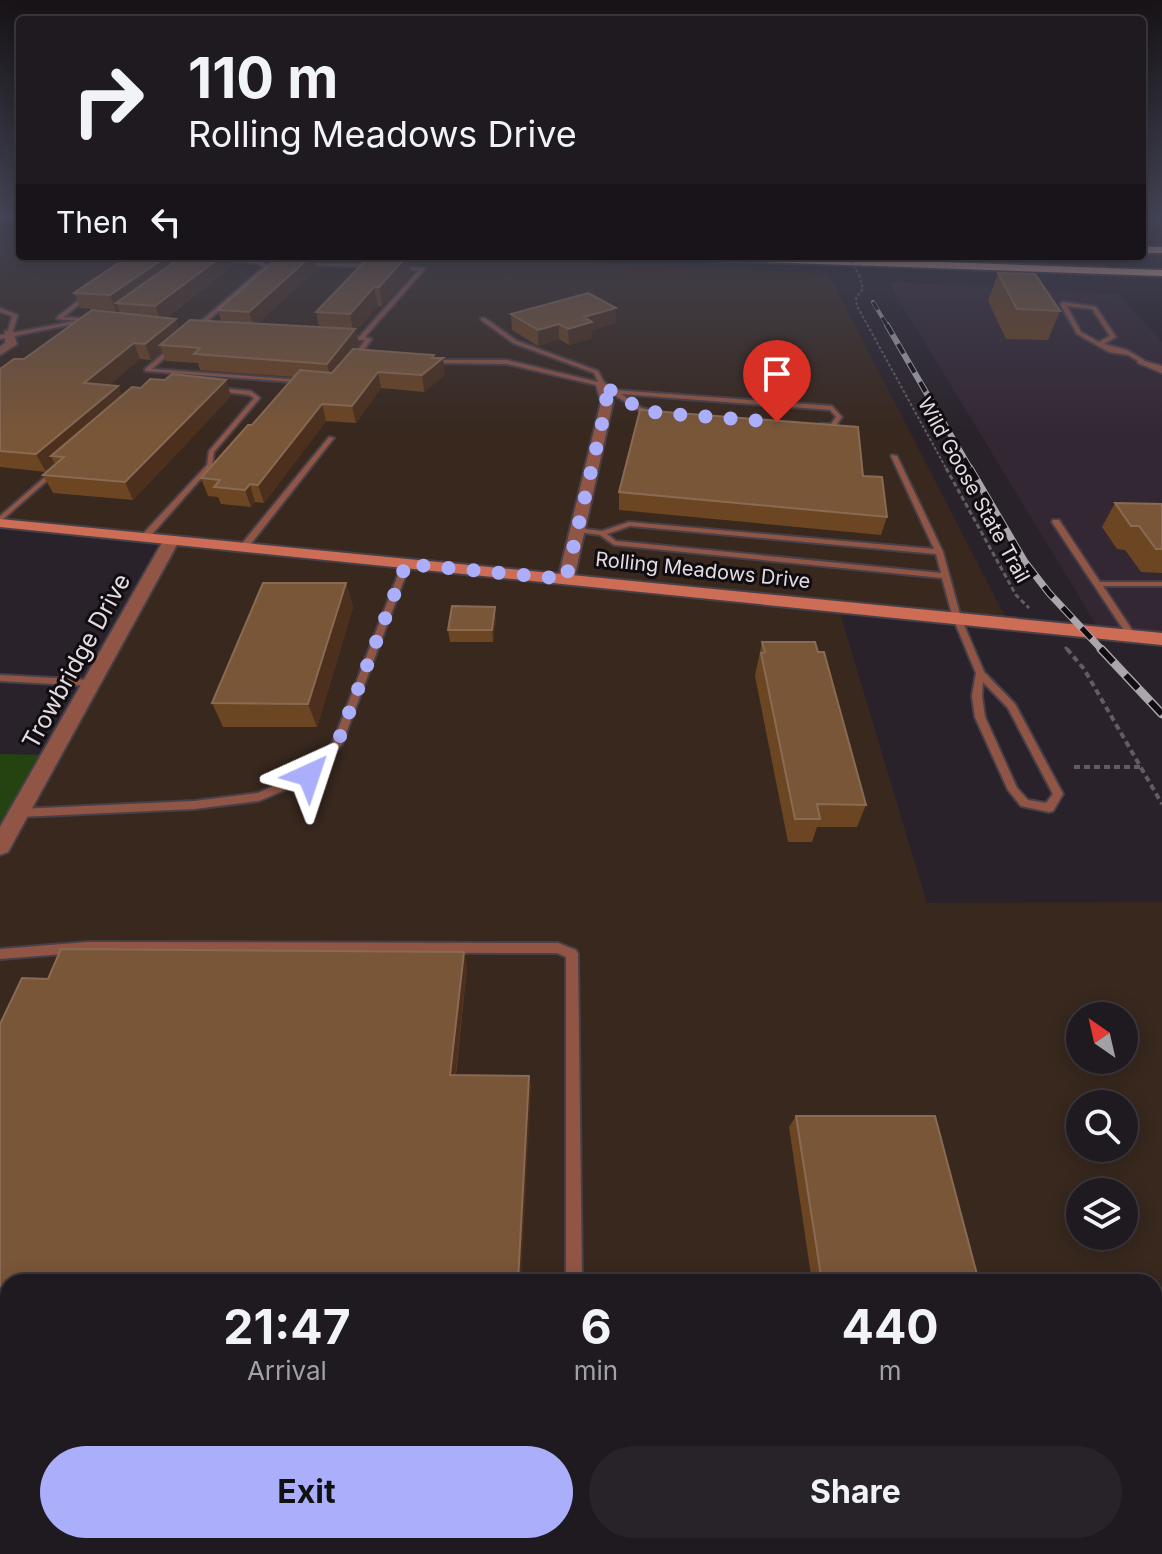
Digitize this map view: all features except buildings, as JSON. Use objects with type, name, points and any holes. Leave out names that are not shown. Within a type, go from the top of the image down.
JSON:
[{"type":"main road","name":"Rolling Meadows Drive","points":[[0,522],[1162,639]]},
{"type":"street","points":[[0,352],[11,344],[5,335]]},
{"type":"street","points":[[1142,361],[1162,370]]},
{"type":"street","points":[[566,579],[608,388]]},
{"type":"street","name":"Trowbridge Drive","points":[[0,846],[171,541]]},
{"type":"lane","points":[[244,287],[147,370],[318,383]]},
{"type":"lane","points":[[360,339],[407,287]]},
{"type":"lane","points":[[91,293],[59,318],[100,321]]},
{"type":"lane","points":[[1099,344],[1113,337],[1094,308],[1086,304],[1063,304],[1079,333],[1099,344],[1125,351],[1142,361]]},
{"type":"lane","points":[[0,310],[15,315],[5,335]]},
{"type":"lane","points":[[483,319],[515,342],[596,372],[608,388],[640,409],[674,414]]},
{"type":"lane","points":[[77,330],[90,320]]},
{"type":"lane","points":[[5,335],[90,320]]},
{"type":"lane","points":[[182,327],[211,329]]},
{"type":"lane","points":[[330,337],[369,339],[351,362]]},
{"type":"lane","points":[[417,361],[507,362],[608,388],[832,408],[839,417],[833,426],[819,425]]},
{"type":"lane","points":[[144,538],[210,465],[211,452],[257,398],[251,393],[208,388]]},
{"type":"lane","points":[[243,548],[331,438]]},
{"type":"lane","points":[[894,456],[939,552],[957,618],[980,673],[1012,706],[1058,794],[1049,808],[1025,803],[1013,790],[980,717],[977,696],[980,673]]},
{"type":"lane","points":[[0,522],[57,469]]},
{"type":"lane","points":[[1056,522],[1132,636]]},
{"type":"lane","points":[[577,530],[602,533],[629,524],[939,552]]},
{"type":"lane","points":[[602,533],[614,543],[944,576]]},
{"type":"lane","points":[[19,813],[194,805],[259,797],[309,775],[337,744],[406,564]]},
{"type":"lane","points":[[1097,584],[1162,584]]},
{"type":"lane","points":[[0,678],[91,683]]},
{"type":"lane","points":[[0,954],[88,947],[558,948],[572,954],[574,1274]]},
{"type":"path","name":"Wild Goose State Trail","points":[[862,287],[856,298],[857,306],[1016,595],[1084,669],[1162,804]]},
{"type":"path","points":[[1074,767],[1140,767]]},
{"type":"shaded area","points":[[0,287],[835,287],[1009,624],[838,606],[927,903],[1162,902],[1162,1274],[0,1274],[0,846],[171,542],[0,523]]},
{"type":"shaded area","points":[[891,287],[975,287],[1118,294],[1162,342],[1162,632],[1097,626]]},
{"type":"green space","points":[[0,754],[52,755],[0,846]]},
{"type":"railway","points":[[873,302],[888,327]]},
{"type":"railway","points":[[887,325],[971,470]]},
{"type":"railway","points":[[970,468],[1025,562],[1103,651]]},
{"type":"railway","points":[[1101,649],[1162,714]]},
{"type":"route","points":[[309,775],[337,744],[406,564],[566,579],[607,402],[602,385],[640,409],[777,422]]}]
